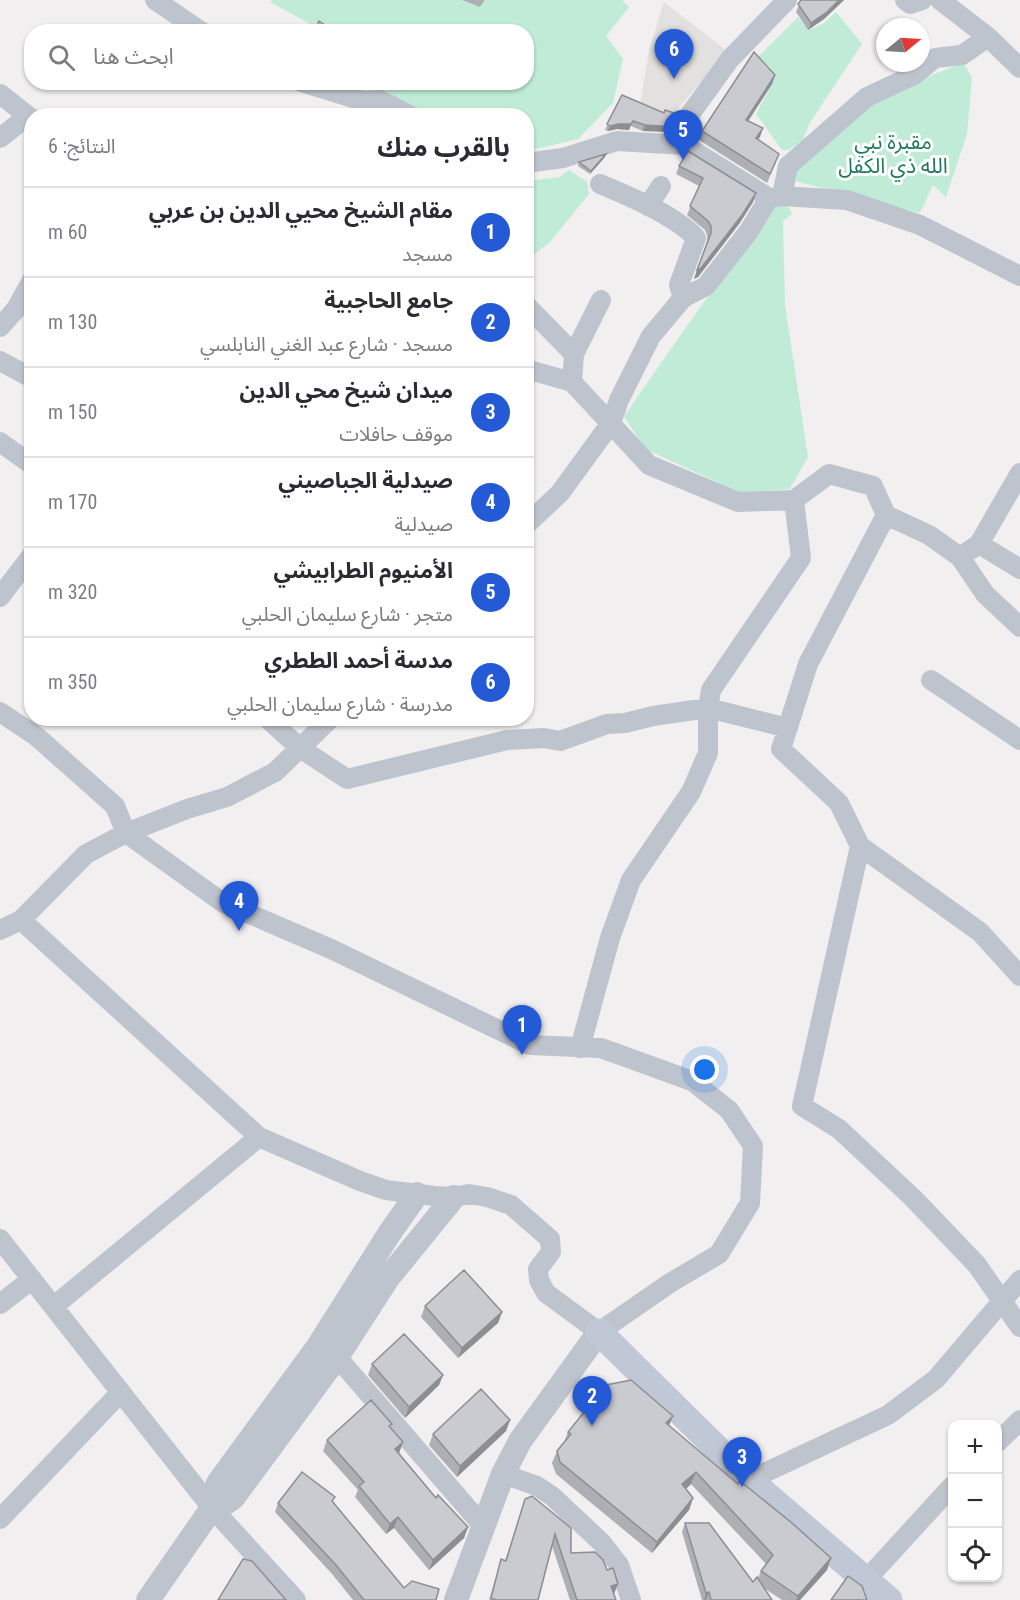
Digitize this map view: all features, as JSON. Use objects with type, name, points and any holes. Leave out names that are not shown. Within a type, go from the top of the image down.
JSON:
[{"type":"main road","points":[[599,1332],[749,1480],[888,1600]]},
{"type":"street","points":[[155,0],[190,24]]},
{"type":"street","points":[[684,145],[688,117],[730,59],[787,0]]},
{"type":"street","points":[[906,0],[910,4],[922,0]]},
{"type":"street","points":[[940,0],[988,38],[1020,68]]},
{"type":"street","points":[[534,517],[560,493],[611,423],[619,400],[651,336],[683,298],[706,286],[776,197],[788,166],[867,97],[914,75],[935,58],[962,55],[988,38]]},
{"type":"street","points":[[327,90],[363,101],[380,100],[396,108]]},
{"type":"street","points":[[0,94],[24,112]]},
{"type":"street","points":[[0,138],[24,121]]},
{"type":"street","points":[[534,162],[562,158],[617,141],[684,145],[776,197],[847,200],[920,225],[1020,276]]},
{"type":"street","points":[[600,184],[648,206],[696,238],[679,285],[683,298]]},
{"type":"street","points":[[648,206],[661,186]]},
{"type":"street","points":[[0,327],[16,309],[24,294]]},
{"type":"street","points":[[572,382],[574,354],[601,300]]},
{"type":"street","points":[[534,313],[574,354]]},
{"type":"street","points":[[0,361],[24,374]]},
{"type":"street","points":[[534,371],[572,382],[649,465],[738,502],[794,500],[829,474],[873,486],[886,515],[929,535],[960,557],[985,594],[1020,627]]},
{"type":"street","points":[[0,442],[24,459]]},
{"type":"street","points":[[960,557],[979,544],[1020,473]]},
{"type":"street","points":[[580,1048],[610,938],[631,880],[691,792],[708,753],[708,708],[711,690],[801,558],[794,500]]},
{"type":"street","points":[[886,515],[808,664],[781,749],[839,803],[860,846],[980,932],[1020,976]]},
{"type":"street","points":[[979,544],[1020,569]]},
{"type":"street","points":[[0,597],[24,566]]},
{"type":"street","points":[[931,680],[1020,740]]},
{"type":"street","points":[[276,726],[300,748],[347,779],[507,740],[544,738],[560,741],[607,724],[626,723],[653,716],[708,708],[788,728]]},
{"type":"street","points":[[0,712],[36,736],[115,806],[126,833],[222,902],[341,953],[530,1046],[601,1048],[692,1081],[729,1110],[753,1146],[750,1203],[719,1254],[670,1283],[599,1332],[537,1415],[503,1474],[456,1600]]},
{"type":"street","points":[[0,930],[21,920],[86,854],[126,833],[187,809],[227,797],[274,772],[323,726]]},
{"type":"street","points":[[860,846],[802,1106],[839,1129],[913,1198],[977,1265],[1020,1327]]},
{"type":"street","points":[[21,920],[259,1137],[386,1190],[454,1197],[469,1194],[511,1205],[550,1239],[551,1252],[538,1269],[546,1293],[599,1332]]},
{"type":"street","points":[[54,1306],[259,1137]]},
{"type":"street","points":[[148,1600],[212,1508],[214,1491],[218,1483],[319,1345],[417,1194]]},
{"type":"street","points":[[212,1508],[221,1506],[233,1498],[337,1357],[398,1266],[454,1197]]},
{"type":"street","points":[[0,1239],[212,1508],[297,1600]]},
{"type":"street","points":[[378,1252],[398,1266]]},
{"type":"street","points":[[0,1305],[32,1279]]},
{"type":"street","points":[[749,1480],[888,1415],[936,1378],[1020,1280]]},
{"type":"street","points":[[337,1357],[484,1527]]},
{"type":"street","points":[[0,1519],[120,1393]]},
{"type":"street","points":[[1002,1438],[1020,1420]]},
{"type":"street","points":[[503,1474],[537,1486],[552,1496],[602,1543],[619,1565],[631,1600]]},
{"type":"street","points":[[866,1580],[948,1490]]},
{"type":"shaded area","points":[[664,2],[728,52],[671,116],[640,105],[649,51]]},
{"type":"green space","points":[[272,0],[462,0],[480,7],[485,0],[622,0],[629,7],[606,36],[623,59],[613,103],[578,139],[534,149],[534,108],[414,108],[384,90],[534,90],[534,24],[310,24],[270,2]]},
{"type":"green space","points":[[836,12],[862,44],[809,124],[803,140],[789,150],[782,150],[756,114],[772,84],[753,62],[798,17],[808,30],[823,24]]},
{"type":"green space","name":"مقبرة نبي الله ذي الكفل","points":[[964,63],[972,78],[967,134],[946,197],[933,185],[920,213],[795,181],[796,171],[834,133],[867,108],[899,90]]},
{"type":"green space","points":[[569,170],[587,182],[589,194],[549,243],[534,254],[534,180],[560,177]]},
{"type":"green space","points":[[787,204],[792,214],[783,221],[785,305],[808,457],[790,489],[741,493],[645,449],[624,416],[771,206]]},
{"type":"building","points":[[801,0],[839,0],[811,23],[798,4]]},
{"type":"building","points":[[754,52],[775,75],[746,120],[763,128],[756,138],[779,154],[770,174],[702,131]]},
{"type":"building","points":[[622,95],[664,113],[665,110],[677,114],[676,127],[645,125],[633,121],[631,124],[610,126],[607,124]]},
{"type":"building","points":[[688,151],[756,193],[742,215],[701,268],[697,270],[711,233],[711,226],[690,206],[703,178],[679,166]]},
{"type":"building","points":[[606,154],[591,171],[579,162]]},
{"type":"building","points":[[464,1270],[502,1312],[462,1348],[425,1306]]},
{"type":"building","points":[[404,1334],[443,1375],[409,1407],[372,1364]]},
{"type":"building","points":[[631,1380],[673,1416],[666,1423],[738,1484],[740,1481],[792,1523],[831,1558],[798,1596],[761,1571],[773,1555],[696,1472],[682,1484],[693,1498],[657,1542],[560,1462],[557,1451],[571,1434],[568,1432],[606,1385]]},
{"type":"building","points":[[481,1389],[510,1420],[460,1466],[433,1434]]},
{"type":"building","points":[[371,1400],[392,1424],[389,1426],[403,1442],[395,1449],[436,1498],[438,1495],[468,1527],[433,1560],[398,1517],[390,1524],[359,1486],[364,1482],[327,1440]]},
{"type":"building","points":[[302,1472],[335,1497],[332,1501],[404,1588],[412,1581],[439,1589],[436,1600],[364,1600],[336,1565],[278,1503]]},
{"type":"building","points":[[532,1496],[571,1528],[571,1553],[595,1552],[603,1560],[607,1570],[613,1568],[618,1584],[611,1586],[616,1600],[577,1600],[555,1534],[538,1600],[491,1598],[501,1559],[506,1561],[525,1499]]},
{"type":"building","points":[[685,1523],[709,1523],[753,1582],[757,1577],[772,1600],[711,1600],[709,1592],[706,1593]]},
{"type":"building","points":[[243,1559],[252,1561],[286,1600],[218,1600]]},
{"type":"building","points":[[848,1576],[862,1586],[867,1600],[831,1600]]},
{"type":"place","name":"مدسة أحمد الططري","points":[[674,79]]},
{"type":"place","name":"الأمنيوم الطرابيشي","points":[[683,160]]},
{"type":"place","name":"صيدلية الجباصيني","points":[[239,931]]},
{"type":"place","name":"مقام الشيخ محيي الدين بن عربي","points":[[522,1055]]},
{"type":"place","name":"جامع الحاجبية","points":[[592,1426]]},
{"type":"place","name":"ميدان شيخ محي الدين","points":[[742,1487]]}]
